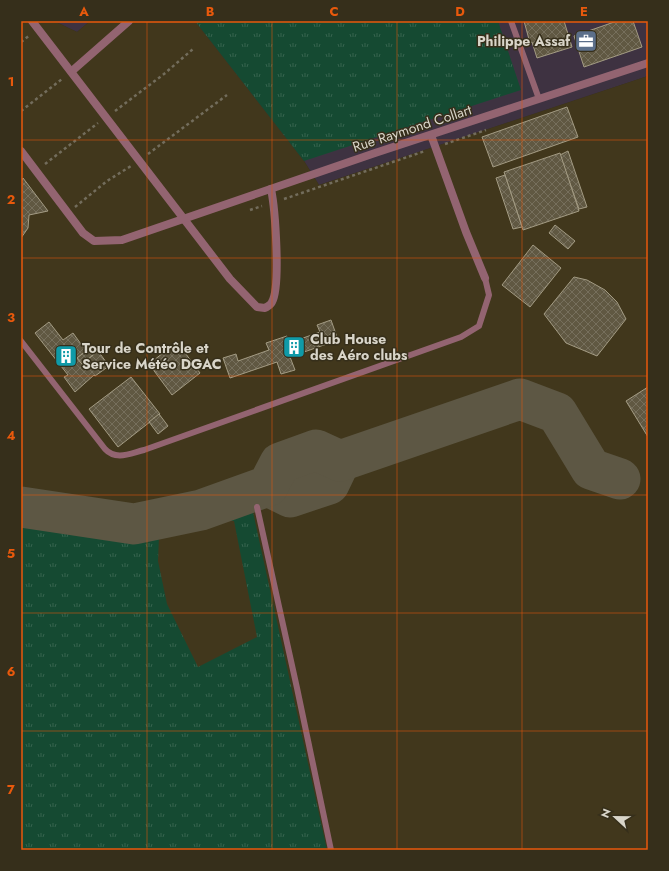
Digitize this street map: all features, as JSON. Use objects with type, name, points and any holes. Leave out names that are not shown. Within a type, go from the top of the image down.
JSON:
[{"type":"street","points":[[32,21],[185,218],[230,279],[257,307],[266,308],[272,303],[276,289],[276,230],[274,202],[271,188]]},
{"type":"street","points":[[72,71],[129,21]]},
{"type":"street","name":"Rue Raymond Collart","points":[[21,151],[83,233],[94,241],[122,240],[271,188],[648,63]]},
{"type":"street","points":[[431,135],[466,232],[485,278]]},
{"type":"lane","points":[[511,21],[539,99]]},
{"type":"lane","points":[[21,341],[105,450],[111,454],[119,456],[144,450],[461,337],[479,326],[489,295],[485,278]]},
{"type":"lane","points":[[257,507],[331,850]]},
{"type":"path","points":[[21,111],[72,71]]},
{"type":"shaded area","points":[[21,21],[54,21],[77,32],[90,21],[195,21],[304,161],[319,185],[648,76],[648,850],[21,850]]},
{"type":"shaded area","points":[[54,21],[90,21],[77,32]]},
{"type":"shaded area","points":[[195,21],[648,21],[648,76],[319,185],[304,161]]},
{"type":"green space","points":[[195,21],[498,21],[521,90],[304,161]]},
{"type":"green space","points":[[251,503],[327,850],[21,850],[21,523],[108,535],[158,529],[175,525],[176,529],[159,536],[158,561],[167,604],[198,667],[257,637],[234,521],[213,520],[212,516]]},
{"type":"building","points":[[524,21],[564,21],[572,47],[537,58],[532,42],[530,43]]},
{"type":"building","points":[[617,21],[633,21],[642,47],[584,67],[574,36]]},
{"type":"building","points":[[567,107],[578,137],[493,167],[482,137]]},
{"type":"building","points":[[568,151],[587,207],[579,209],[560,155]]},
{"type":"building","points":[[560,153],[579,211],[523,230],[504,172]]},
{"type":"building","points":[[505,175],[522,227],[513,229],[496,178]]},
{"type":"building","points":[[23,178],[48,211],[29,215],[28,228],[21,238],[21,183]]},
{"type":"building","points":[[555,225],[575,241],[568,249],[549,233]]},
{"type":"building","points":[[533,245],[561,268],[530,307],[502,285]]},
{"type":"building","points":[[574,277],[587,280],[605,290],[617,302],[626,319],[597,356],[566,343],[544,314]]},
{"type":"building","name":"Club House des Aéro clubs","points":[[331,320],[338,340],[290,357],[295,370],[281,374],[277,362],[230,378],[223,358],[236,354],[238,361],[269,350],[266,343],[287,336],[289,343],[320,332],[317,325]]},
{"type":"building","name":"Tour de Contrôle et Service Météo DGAC","points":[[49,322],[63,340],[73,333],[86,351],[77,358],[82,364],[98,351],[109,366],[95,376],[94,375],[75,392],[64,377],[68,375],[35,333]]},
{"type":"building","points":[[177,342],[200,373],[172,395],[149,364]]},
{"type":"building","points":[[90,348],[94,354],[82,364],[77,358]]},
{"type":"building","points":[[131,377],[160,414],[118,447],[89,409]]},
{"type":"building","points":[[648,387],[648,437],[626,401]]},
{"type":"building","points":[[159,414],[168,426],[158,434],[149,422]]},
{"type":"taxiway","points":[[21,507],[134,524],[201,510],[268,486],[280,463],[316,450],[340,461],[520,399],[557,413],[591,469],[620,479]]},
{"type":"taxiway","points":[[268,486],[290,497],[329,484],[340,461]]},
{"type":"place","name":"Philippe Assaf","points":[[586,41]]},
{"type":"place","name":"Club House des Aéro clubs","points":[[294,347]]},
{"type":"place","name":"Tour de Contrôle et Service Météo DGAC","points":[[66,356]]}]
